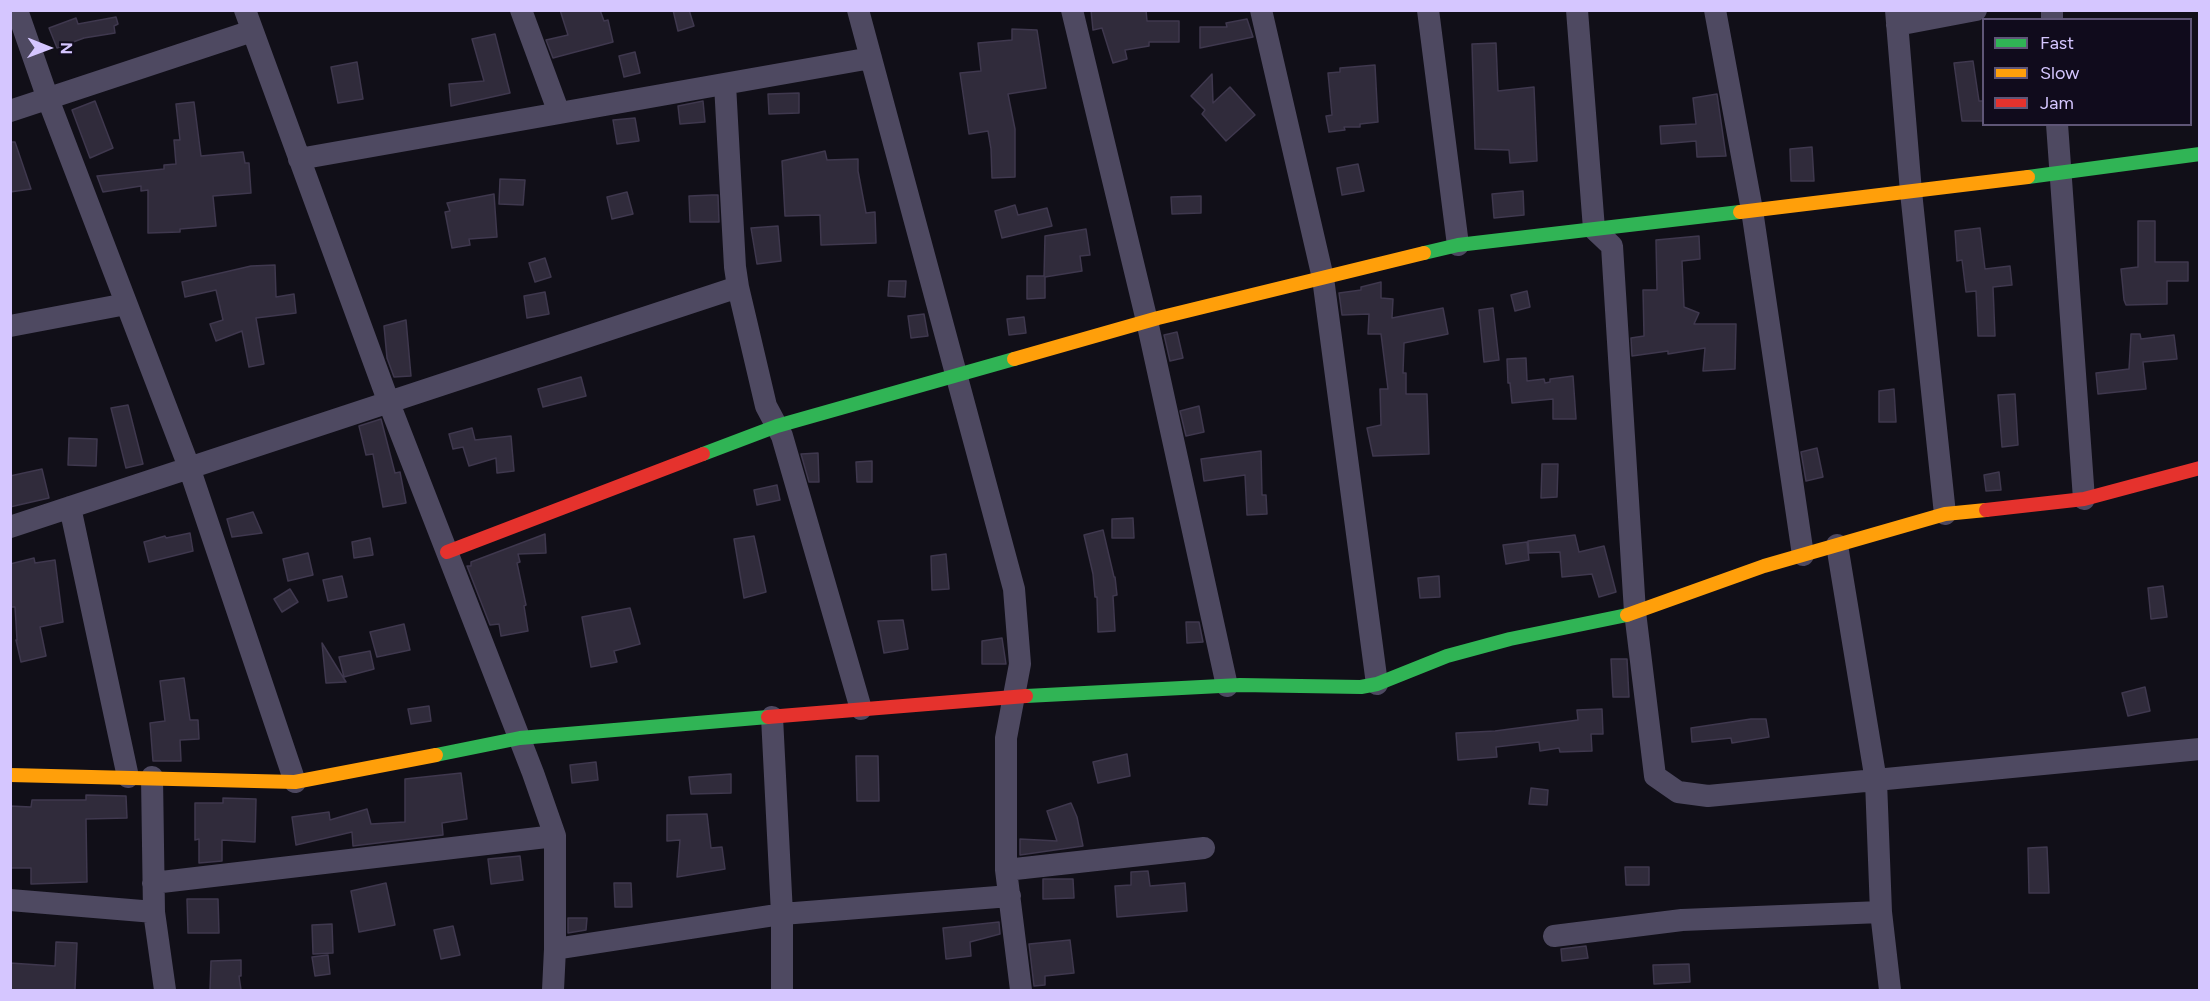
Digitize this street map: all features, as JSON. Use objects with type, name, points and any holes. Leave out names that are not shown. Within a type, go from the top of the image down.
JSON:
[{"type":"street","points":[[17,10],[48,99],[189,467],[295,782]]},
{"type":"street","points":[[521,10],[559,113]]},
{"type":"street","points":[[858,10],[1014,589],[1020,664],[1006,738],[1006,870],[1021,990]]},
{"type":"street","points":[[1072,10],[1147,321],[1227,686]]},
{"type":"street","points":[[1261,10],[1323,278],[1377,684]]},
{"type":"street","points":[[1428,10],[1458,245]]},
{"type":"street","points":[[1577,10],[1594,229],[1612,246],[1635,612],[1655,776],[1678,792],[1708,796],[2199,749]]},
{"type":"street","points":[[1715,10],[1752,210],[1803,555]]},
{"type":"street","points":[[1945,514],[1911,192],[1897,17],[1976,10]]},
{"type":"street","points":[[10,111],[48,99],[248,21],[389,403],[555,836],[553,990]]},
{"type":"street","points":[[299,159],[871,58]]},
{"type":"street","points":[[725,84],[738,287],[766,406],[782,436],[861,710]]},
{"type":"street","points":[[2057,126],[2084,499]]},
{"type":"street","points":[[447,552],[777,426],[1147,321],[1458,245],[1911,192],[2199,154]]},
{"type":"street","points":[[10,527],[738,287]]},
{"type":"street","points":[[10,326],[126,304]]},
{"type":"street","points":[[10,775],[295,782],[519,738],[1014,697],[1227,686],[1361,687],[1377,684],[1447,656],[1510,639],[1635,612],[1764,566],[1945,514],[2084,499],[2199,468]]},
{"type":"street","points":[[70,507],[128,777]]},
{"type":"street","points":[[1837,545],[1876,781],[1881,912],[1890,990]]},
{"type":"street","points":[[772,717],[782,914],[782,990]]},
{"type":"street","points":[[152,777],[154,912],[165,990]]},
{"type":"street","points":[[153,883],[555,836]]},
{"type":"street","points":[[1006,870],[1204,848]]},
{"type":"street","points":[[555,949],[782,914],[1010,896]]},
{"type":"street","points":[[10,900],[154,912]]},
{"type":"street","points":[[1554,936],[1682,920],[1881,912]]},
{"type":"building","points":[[560,10],[600,10],[604,21],[608,20],[613,42],[553,58],[546,40],[568,35]]},
{"type":"building","points":[[673,10],[689,10],[694,26],[678,31]]},
{"type":"building","points":[[1091,10],[1146,10],[1147,21],[1179,21],[1179,42],[1149,42],[1149,46],[1125,50],[1127,59],[1113,63],[1102,28],[1093,30]]},
{"type":"building","points":[[116,17],[118,24],[114,26],[115,33],[84,38],[57,48],[49,28],[76,18],[78,24]]},
{"type":"building","points":[[1247,19],[1253,37],[1200,48],[1200,27],[1227,27],[1226,23]]},
{"type":"building","points":[[1012,29],[1037,30],[1046,88],[1008,94],[1015,129],[1015,177],[992,178],[988,131],[969,134],[960,73],[981,71],[978,43],[1012,40]]},
{"type":"building","points":[[495,34],[510,93],[451,106],[449,84],[484,81],[472,39]]},
{"type":"building","points":[[1496,43],[1498,91],[1534,87],[1537,161],[1510,163],[1509,150],[1475,149],[1472,44]]},
{"type":"building","points":[[635,52],[640,73],[624,77],[619,56]]},
{"type":"building","points":[[1973,61],[1979,101],[1982,101],[1982,121],[1962,121],[1954,63]]},
{"type":"building","points":[[357,62],[363,99],[338,103],[331,67]]},
{"type":"building","points":[[1375,65],[1378,122],[1360,124],[1360,127],[1344,127],[1345,130],[1329,132],[1326,116],[1332,115],[1328,73],[1340,72],[1340,68]]},
{"type":"building","points":[[1212,74],[1213,103],[1230,87],[1255,115],[1226,141],[1202,114],[1205,110],[1191,96]]},
{"type":"building","points":[[799,93],[799,113],[769,114],[768,94]]},
{"type":"building","points":[[1717,94],[1726,156],[1697,157],[1696,141],[1661,144],[1660,126],[1696,124],[1693,98]]},
{"type":"building","points":[[95,101],[113,148],[90,158],[72,110]]},
{"type":"building","points":[[703,101],[705,122],[680,124],[678,106]]},
{"type":"building","points":[[194,102],[201,156],[243,152],[245,163],[249,163],[251,193],[213,196],[216,226],[180,229],[180,232],[148,233],[148,190],[141,191],[141,186],[103,192],[97,176],[164,169],[164,165],[176,164],[174,140],[180,140],[176,104]]},
{"type":"building","points":[[635,118],[639,141],[617,144],[613,120]]},
{"type":"building","points":[[10,142],[15,142],[31,189],[10,192]]},
{"type":"building","points":[[1812,147],[1814,181],[1791,181],[1790,149]]},
{"type":"building","points":[[825,151],[827,160],[858,159],[866,213],[875,212],[876,243],[821,245],[820,215],[785,216],[782,161]]},
{"type":"building","points":[[1358,164],[1364,191],[1342,195],[1337,168]]},
{"type":"building","points":[[500,179],[525,180],[523,205],[499,204]]},
{"type":"building","points":[[1523,191],[1524,215],[1494,218],[1492,194]]},
{"type":"building","points":[[627,192],[633,214],[612,219],[607,197]]},
{"type":"building","points":[[494,194],[497,237],[469,239],[470,245],[452,248],[445,212],[450,211],[447,203]]},
{"type":"building","points":[[718,195],[719,222],[690,222],[689,196]]},
{"type":"building","points":[[1201,196],[1201,213],[1172,214],[1171,197]]},
{"type":"building","points":[[1015,205],[1018,215],[1047,208],[1052,226],[1002,238],[995,211]]},
{"type":"building","points":[[2138,221],[2155,221],[2155,262],[2188,262],[2188,281],[2167,281],[2167,304],[2126,305],[2124,300],[2121,269],[2138,267]]},
{"type":"building","points":[[778,226],[781,261],[757,264],[751,228]]},
{"type":"building","points":[[1980,228],[1985,269],[2010,266],[2012,285],[1993,287],[1995,336],[1978,336],[1976,291],[1966,292],[1962,260],[1957,261],[1955,231]]},
{"type":"building","points":[[1086,229],[1090,255],[1080,256],[1082,271],[1045,277],[1045,298],[1027,299],[1027,276],[1044,276],[1045,236]]},
{"type":"building","points":[[1699,236],[1700,259],[1682,261],[1684,307],[1699,313],[1694,324],[1736,324],[1735,369],[1703,371],[1705,348],[1668,354],[1668,351],[1632,356],[1631,338],[1644,336],[1643,290],[1657,290],[1656,240]]},
{"type":"building","points":[[545,258],[551,277],[535,282],[529,263]]},
{"type":"building","points":[[275,265],[276,297],[294,294],[296,313],[256,318],[264,364],[249,367],[242,331],[216,341],[210,324],[223,320],[216,290],[185,297],[182,282],[251,266]]},
{"type":"building","points":[[889,281],[906,281],[905,297],[888,296]]},
{"type":"building","points":[[1381,282],[1381,298],[1393,299],[1392,318],[1443,308],[1448,334],[1404,343],[1403,373],[1406,373],[1406,394],[1427,394],[1429,454],[1373,456],[1367,428],[1381,425],[1380,389],[1388,389],[1381,334],[1368,334],[1369,314],[1342,315],[1339,293],[1361,290],[1361,287]]},
{"type":"building","points":[[1527,291],[1530,307],[1515,311],[1511,295]]},
{"type":"building","points":[[545,292],[549,314],[527,318],[524,296]]},
{"type":"building","points":[[1493,308],[1499,360],[1484,362],[1479,310]]},
{"type":"building","points":[[924,314],[928,336],[911,338],[908,316]]},
{"type":"building","points":[[1024,317],[1026,333],[1009,335],[1007,319]]},
{"type":"building","points":[[406,320],[411,376],[394,377],[387,358],[384,326]]},
{"type":"building","points":[[1177,332],[1183,358],[1170,361],[1164,335]]},
{"type":"building","points":[[2131,334],[2140,334],[2141,339],[2174,335],[2177,359],[2143,362],[2146,389],[2098,394],[2096,373],[2129,369]]},
{"type":"building","points":[[1526,358],[1527,381],[1544,379],[1545,383],[1550,382],[1550,379],[1573,376],[1576,419],[1553,419],[1553,399],[1512,403],[1507,359]]},
{"type":"building","points":[[581,377],[586,396],[543,407],[538,389]]},
{"type":"building","points":[[1894,389],[1896,422],[1879,422],[1879,391]]},
{"type":"building","points":[[2015,394],[2018,445],[2002,447],[1998,395]]},
{"type":"building","points":[[128,405],[143,464],[126,468],[111,408]]},
{"type":"building","points":[[1199,406],[1204,432],[1186,436],[1180,411]]},
{"type":"building","points":[[381,419],[395,473],[400,472],[406,503],[383,507],[373,454],[366,455],[359,426]]},
{"type":"building","points":[[472,428],[475,440],[511,436],[514,471],[497,473],[496,458],[469,466],[463,447],[453,449],[449,434]]},
{"type":"building","points":[[69,438],[97,439],[96,466],[68,465]]},
{"type":"building","points":[[1817,448],[1823,477],[1806,481],[1801,452]]},
{"type":"building","points":[[1261,451],[1262,495],[1266,495],[1267,514],[1247,515],[1245,475],[1204,481],[1201,459]]},
{"type":"building","points":[[818,453],[819,482],[809,482],[801,454]]},
{"type":"building","points":[[872,461],[872,482],[857,482],[856,462]]},
{"type":"building","points":[[1542,464],[1558,464],[1557,497],[1541,498]]},
{"type":"building","points":[[42,469],[49,498],[10,507],[10,476]]},
{"type":"building","points":[[1999,472],[2001,490],[1986,491],[1984,475]]},
{"type":"building","points":[[777,485],[780,500],[757,505],[754,490]]},
{"type":"building","points":[[253,512],[262,533],[232,537],[227,519]]},
{"type":"building","points":[[1133,518],[1134,538],[1112,538],[1112,519]]},
{"type":"building","points":[[1103,530],[1115,577],[1117,595],[1113,596],[1115,631],[1098,632],[1097,597],[1095,597],[1093,574],[1084,535]]},
{"type":"building","points":[[190,533],[193,551],[149,562],[144,542],[165,536],[166,538]]},
{"type":"building","points":[[545,534],[546,553],[518,554],[520,562],[517,563],[526,605],[524,606],[528,631],[501,636],[499,624],[490,625],[467,566],[471,566],[471,562]]},
{"type":"building","points":[[1575,535],[1579,552],[1604,546],[1616,592],[1599,597],[1592,574],[1562,577],[1560,552],[1529,553],[1528,541]]},
{"type":"building","points":[[754,536],[766,592],[744,598],[734,539]]},
{"type":"building","points":[[370,538],[373,555],[354,558],[352,542]]},
{"type":"building","points":[[1527,542],[1529,560],[1506,564],[1503,545]]},
{"type":"building","points":[[308,553],[313,575],[288,581],[283,559]]},
{"type":"building","points":[[946,554],[949,589],[932,590],[931,556]]},
{"type":"building","points":[[34,558],[35,563],[55,560],[63,622],[40,627],[46,656],[21,662],[16,640],[15,607],[10,607],[10,564]]},
{"type":"building","points":[[342,576],[347,597],[328,601],[323,580]]},
{"type":"building","points":[[1439,576],[1440,597],[1420,598],[1418,578]]},
{"type":"building","points":[[2163,586],[2167,617],[2151,619],[2148,588]]},
{"type":"building","points":[[290,589],[298,602],[282,612],[274,599]]},
{"type":"building","points":[[630,608],[640,644],[614,651],[617,662],[591,667],[582,617]]},
{"type":"building","points":[[903,620],[908,649],[884,653],[878,621]]},
{"type":"building","points":[[1186,622],[1199,622],[1203,642],[1187,643]]},
{"type":"building","points":[[404,624],[410,650],[377,657],[370,632]]},
{"type":"building","points":[[1002,638],[1006,664],[982,664],[982,641]]},
{"type":"building","points":[[322,643],[346,682],[326,683]]},
{"type":"building","points":[[370,651],[374,669],[344,677],[339,657]]},
{"type":"building","points":[[1611,659],[1627,659],[1629,697],[1613,697]]},
{"type":"building","points":[[184,678],[190,720],[198,720],[199,739],[180,740],[181,761],[153,761],[150,723],[165,721],[160,681]]},
{"type":"building","points":[[2145,687],[2150,711],[2128,716],[2122,693]]},
{"type":"building","points":[[429,706],[431,721],[411,724],[408,709]]},
{"type":"building","points":[[1602,709],[1603,734],[1591,734],[1592,751],[1560,752],[1559,748],[1540,751],[1539,742],[1496,747],[1497,757],[1458,760],[1456,733],[1495,731],[1578,720],[1577,710]]},
{"type":"building","points":[[1766,719],[1769,737],[1732,743],[1731,738],[1692,742],[1691,728]]},
{"type":"building","points":[[1127,754],[1130,776],[1098,783],[1093,762]]},
{"type":"building","points":[[856,756],[878,756],[879,801],[857,801]]},
{"type":"building","points":[[596,762],[598,780],[572,783],[570,765]]},
{"type":"building","points":[[461,773],[467,819],[442,823],[443,835],[353,846],[352,832],[296,845],[292,817],[329,812],[330,820],[367,809],[371,824],[405,822],[405,779]]},
{"type":"building","points":[[731,774],[731,793],[691,794],[689,777]]},
{"type":"building","points":[[1531,788],[1548,790],[1547,805],[1529,804]]},
{"type":"building","points":[[86,795],[126,796],[127,818],[86,819],[87,882],[31,884],[31,868],[10,868],[10,806],[31,807],[32,800],[86,800]]},
{"type":"building","points":[[223,798],[256,799],[255,842],[222,840],[222,861],[199,863],[199,839],[195,840],[195,803],[223,803]]},
{"type":"building","points":[[1071,803],[1077,817],[1083,846],[1020,855],[1020,839],[1057,841],[1047,811]]},
{"type":"building","points":[[707,814],[711,848],[722,847],[725,869],[677,877],[680,840],[667,841],[667,815]]},
{"type":"building","points":[[2047,847],[2049,893],[2029,893],[2028,848]]},
{"type":"building","points":[[520,856],[523,880],[491,884],[488,859]]},
{"type":"building","points":[[1625,867],[1649,867],[1649,885],[1626,885]]},
{"type":"building","points":[[1148,871],[1150,886],[1185,883],[1187,911],[1117,917],[1115,886],[1131,885],[1131,872]]},
{"type":"building","points":[[1043,879],[1073,879],[1074,898],[1043,899]]},
{"type":"building","points":[[386,883],[395,925],[359,932],[351,891]]},
{"type":"building","points":[[614,883],[631,883],[632,907],[615,907]]},
{"type":"building","points":[[187,899],[218,899],[219,933],[188,933]]},
{"type":"building","points":[[568,918],[587,918],[586,930],[568,933]]},
{"type":"building","points":[[999,922],[1000,934],[970,942],[971,956],[946,959],[943,928]]},
{"type":"building","points":[[332,924],[333,953],[313,954],[312,925]]},
{"type":"building","points":[[453,926],[460,955],[441,959],[434,930]]},
{"type":"building","points":[[1070,940],[1074,973],[1045,976],[1045,985],[1034,986],[1029,944]]},
{"type":"building","points":[[56,942],[77,943],[75,990],[10,989],[10,963],[55,966]]},
{"type":"building","points":[[1586,946],[1588,958],[1562,961],[1561,949]]},
{"type":"building","points":[[328,955],[330,974],[315,976],[312,957]]},
{"type":"building","points":[[241,960],[241,976],[239,976],[241,990],[210,990],[211,961]]},
{"type":"building","points":[[1689,964],[1690,982],[1654,984],[1653,965]]},
{"type":"traffic: fast","points":[[2028,177],[2200,154]]},
{"type":"traffic: fast","points":[[1424,253],[1458,245],[1740,212]]},
{"type":"traffic: fast","points":[[703,454],[777,426],[1014,359]]},
{"type":"traffic: fast","points":[[1026,696],[1240,685],[1361,687],[1377,684],[1447,656],[1510,639],[1627,615]]},
{"type":"traffic: fast","points":[[436,755],[520,738],[768,717]]},
{"type":"traffic: slow","points":[[1740,212],[2028,177]]},
{"type":"traffic: slow","points":[[1014,359],[1158,318],[1424,253]]},
{"type":"traffic: slow","points":[[1627,615],[1764,566],[1945,514],[1986,510]]},
{"type":"traffic: slow","points":[[10,775],[295,782],[436,755]]},
{"type":"traffic: jam","points":[[447,552],[703,454]]},
{"type":"traffic: jam","points":[[1986,510],[2084,499],[2200,468]]},
{"type":"traffic: jam","points":[[768,717],[1026,696]]}]
